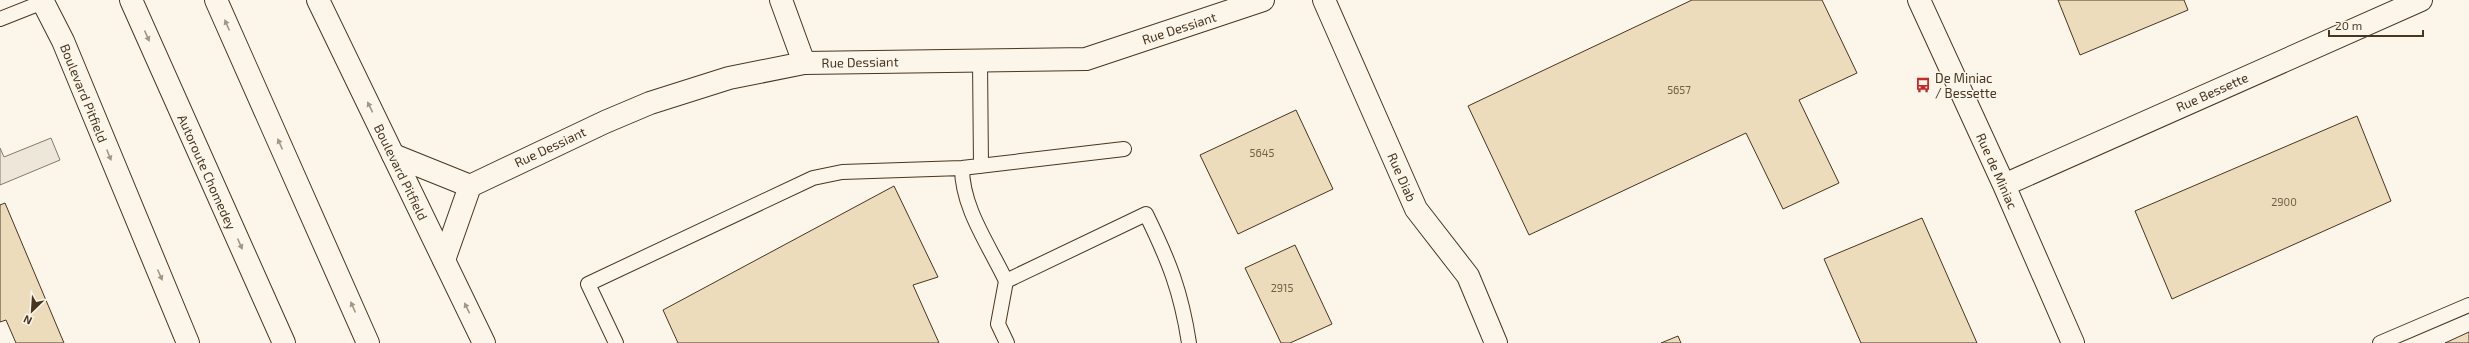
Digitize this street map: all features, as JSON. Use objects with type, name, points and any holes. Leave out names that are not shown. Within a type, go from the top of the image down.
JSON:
[{"type":"main road","name":"Autoroute Chomedey","points":[[131,0],[284,343]]},
{"type":"main road","points":[[216,0],[368,343]]},
{"type":"main road","name":"Boulevard Pitfield","points":[[318,0],[484,343]]},
{"type":"main road","points":[[781,0],[804,63]]},
{"type":"main road","name":"Rue Dessiant","points":[[470,186],[560,141],[650,103],[729,78],[804,63],[1086,59],[1264,0]]},
{"type":"main road","name":"Rue Diab","points":[[1324,0],[1416,209],[1468,276],[1496,343]]},
{"type":"main road","name":"Rue de Miniac","points":[[1919,0],[2004,185],[2073,343]]},
{"type":"main road","name":"Rue Bessette","points":[[2004,185],[2421,0]]},
{"type":"main road","name":"Boulevard Pitfield","points":[[43,1],[63,41],[188,343]]},
{"type":"main road","points":[[393,155],[470,186],[444,260]]},
{"type":"lane","points":[[0,19],[43,1]]},
{"type":"lane","points":[[980,61],[981,166]]},
{"type":"lane","points":[[616,343],[588,284],[813,178],[842,172],[962,168],[1124,149]]},
{"type":"lane","points":[[962,168],[962,180],[967,200],[1006,280],[998,324],[1006,343]]},
{"type":"lane","points":[[1006,280],[1146,214],[1176,279],[1183,305],[1189,343]]},
{"type":"lane","points":[[2380,343],[2469,305]]},
{"type":"shaded area","points":[[51,138],[60,160],[0,185],[0,148],[4,157]]},
{"type":"building","points":[[1692,0],[1822,0],[1857,73],[1799,100],[1839,183],[1783,209],[1746,133],[1529,235],[1468,106]]},
{"type":"building","points":[[2058,0],[2184,0],[2188,10],[2080,55]]},
{"type":"building","points":[[1296,110],[1333,189],[1238,234],[1200,155]]},
{"type":"building","points":[[2357,116],[2391,201],[2172,299],[2135,211]]},
{"type":"building","points":[[894,186],[938,277],[913,285],[939,343],[678,343],[663,310]]},
{"type":"building","points":[[5,203],[64,343],[16,343],[6,320],[0,322],[0,205]]},
{"type":"building","points":[[1922,218],[1977,343],[1861,343],[1824,259]]},
{"type":"building","points":[[1295,245],[1332,324],[1290,343],[1281,343],[1245,268]]},
{"type":"building","points":[[2469,332],[2469,343],[2445,343]]},
{"type":"building","points":[[1678,336],[1681,343],[1661,343]]},
{"type":"place","name":"De Miniac / Bessette","points":[[1923,85]]}]
